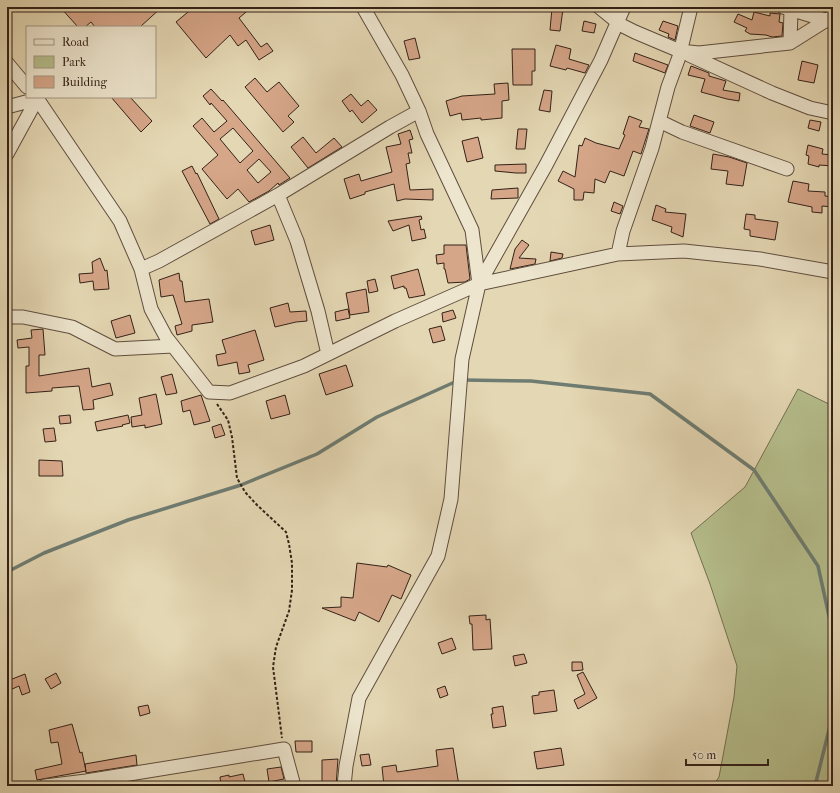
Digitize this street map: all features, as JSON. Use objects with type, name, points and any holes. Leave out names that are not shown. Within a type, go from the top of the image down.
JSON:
[{"type":"street","points":[[599,7],[621,25],[635,32],[700,58],[772,93],[804,106],[833,113]]},
{"type":"street","points":[[344,786],[346,766],[359,698],[438,556],[451,499],[462,359],[479,284],[546,165],[601,60],[624,7]]},
{"type":"street","points":[[618,254],[623,231],[652,148],[691,7]]},
{"type":"street","points":[[790,43],[789,8],[830,20]]},
{"type":"street","points":[[369,9],[419,111],[427,134],[472,230],[479,284]]},
{"type":"street","points":[[680,51],[699,53],[790,43],[830,20]]},
{"type":"street","points":[[7,63],[26,86]]},
{"type":"street","points":[[7,108],[36,98]]},
{"type":"street","points":[[7,154],[36,98]]},
{"type":"street","points":[[36,98],[120,221],[141,269],[151,309],[166,337],[209,392],[230,393],[304,366],[395,321],[479,284],[618,254],[684,250],[760,259],[833,272]]},
{"type":"street","points":[[141,269],[159,261],[278,195],[419,111]]},
{"type":"street","points":[[659,121],[682,132],[787,169]]},
{"type":"street","points":[[278,195],[297,240],[318,311],[328,354]]},
{"type":"street","points":[[7,317],[23,317],[72,327],[115,349],[173,346]]},
{"type":"street","points":[[45,786],[86,781],[284,749],[294,786]]},
{"type":"path","points":[[209,392],[228,420],[232,437],[237,478],[245,492],[286,532],[289,544],[292,563],[292,590],[289,611],[276,647],[273,667],[284,749]]},
{"type":"green space","points":[[798,389],[833,406],[833,786],[713,786],[719,777],[734,697],[737,666],[710,584],[691,533],[745,487]]},
{"type":"building","points":[[60,7],[162,7],[141,26],[94,26],[91,22],[86,26],[77,26]]},
{"type":"building","points":[[194,7],[252,7],[239,18],[261,47],[267,43],[273,51],[259,60],[246,40],[238,46],[230,35],[206,58],[176,22]]},
{"type":"building","points":[[552,8],[563,9],[560,31],[550,30]]},
{"type":"building","points":[[754,12],[770,16],[770,13],[780,14],[779,22],[783,23],[782,36],[772,37],[750,34],[745,31],[747,28],[734,22],[738,14],[752,20]]},
{"type":"building","points":[[584,21],[596,24],[594,33],[582,31]]},
{"type":"building","points":[[663,21],[678,26],[675,40],[668,37],[669,34],[659,30]]},
{"type":"building","points":[[415,38],[420,58],[409,60],[404,41]]},
{"type":"building","points":[[556,45],[571,49],[569,59],[589,65],[585,73],[567,68],[566,70],[550,66]]},
{"type":"building","points":[[512,49],[535,49],[535,71],[532,71],[532,85],[513,85]]},
{"type":"building","points":[[635,53],[668,65],[665,73],[633,61]]},
{"type":"building","points":[[802,61],[818,65],[814,83],[798,80]]},
{"type":"building","points":[[691,66],[709,73],[709,76],[726,81],[723,90],[740,93],[739,101],[701,92],[705,79],[688,75]]},
{"type":"building","points":[[255,78],[267,92],[279,82],[299,106],[288,116],[294,122],[283,132],[245,87]]},
{"type":"building","points":[[508,83],[509,100],[502,101],[502,118],[462,120],[461,113],[450,116],[446,101],[462,96],[495,94],[494,84]]},
{"type":"building","points":[[211,89],[222,101],[223,100],[290,178],[279,185],[278,183],[269,191],[249,202],[238,189],[227,199],[202,169],[218,155],[193,126],[202,118],[214,132],[227,121],[203,96]],"holes":[[[233,128],[253,151],[240,163],[220,139]],[[259,159],[271,172],[258,183],[247,170]]]},
{"type":"building","points":[[544,90],[552,91],[550,112],[539,110]]},
{"type":"building","points":[[351,94],[361,106],[368,100],[377,110],[362,123],[352,110],[350,112],[342,101]]},
{"type":"building","points":[[112,98],[131,98],[152,121],[141,132]]},
{"type":"building","points":[[694,115],[714,122],[710,133],[690,126]]},
{"type":"building","points":[[629,116],[642,121],[639,127],[649,129],[641,154],[633,151],[624,176],[610,171],[605,183],[595,179],[594,193],[584,192],[583,200],[574,200],[574,189],[558,181],[563,171],[575,177],[579,145],[582,146],[585,138],[596,143],[619,149],[625,135],[623,134]]},
{"type":"building","points":[[810,120],[821,122],[819,131],[808,128]]},
{"type":"building","points":[[518,129],[527,129],[525,149],[516,149]]},
{"type":"building","points":[[410,130],[413,139],[409,140],[412,153],[408,153],[410,163],[406,164],[410,190],[433,189],[433,200],[405,199],[397,201],[394,184],[365,192],[365,194],[350,199],[344,179],[359,174],[361,181],[392,172],[386,147],[401,144],[398,134]]},
{"type":"building","points":[[303,137],[316,153],[334,138],[342,147],[308,168],[291,147]]},
{"type":"building","points":[[478,137],[483,158],[467,162],[462,141]]},
{"type":"building","points":[[808,145],[823,149],[822,154],[833,155],[833,166],[819,165],[819,167],[808,164],[809,156],[806,155]]},
{"type":"building","points":[[713,154],[747,163],[743,186],[726,184],[728,171],[711,169]]},
{"type":"building","points":[[526,164],[526,173],[495,171],[495,165]]},
{"type":"building","points":[[192,166],[196,174],[197,173],[219,219],[210,224],[182,171]]},
{"type":"building","points":[[793,181],[809,184],[808,191],[825,192],[825,196],[833,197],[833,207],[822,206],[822,213],[812,212],[812,207],[788,202]]},
{"type":"building","points":[[518,188],[518,198],[491,199],[492,190]]},
{"type":"building","points":[[614,202],[623,206],[620,214],[611,211]]},
{"type":"building","points":[[656,205],[666,209],[665,212],[686,214],[683,237],[671,232],[672,227],[652,220]]},
{"type":"building","points":[[746,214],[755,215],[755,219],[778,222],[775,240],[750,236],[750,230],[744,229]]},
{"type":"building","points":[[421,216],[422,219],[419,220],[421,230],[424,229],[426,238],[412,241],[409,225],[393,231],[388,221]]},
{"type":"building","points":[[270,225],[274,240],[255,245],[251,231]]},
{"type":"building","points":[[522,240],[529,245],[519,258],[536,259],[535,264],[510,269],[515,249]]},
{"type":"building","points":[[444,245],[466,245],[470,279],[465,282],[448,283],[444,263],[437,264],[436,255],[444,254]]},
{"type":"building","points":[[551,252],[563,254],[562,258],[550,261]]},
{"type":"building","points":[[100,258],[105,271],[107,270],[109,289],[94,290],[93,281],[80,283],[79,274],[93,273],[92,262]]},
{"type":"building","points":[[418,269],[425,295],[409,298],[404,286],[394,289],[391,276]]},
{"type":"building","points":[[179,273],[180,281],[182,281],[185,302],[209,299],[213,322],[192,325],[192,331],[177,335],[175,326],[182,324],[173,295],[161,297],[159,280]]},
{"type":"building","points":[[375,279],[378,291],[369,293],[367,281]]},
{"type":"building","points":[[366,289],[369,312],[350,315],[346,293]]},
{"type":"building","points":[[288,303],[290,312],[306,311],[307,321],[275,327],[270,308]]},
{"type":"building","points":[[348,309],[350,318],[336,321],[335,312]]},
{"type":"building","points":[[453,310],[456,318],[443,322],[442,313]]},
{"type":"building","points":[[130,315],[135,333],[116,338],[111,321]]},
{"type":"building","points":[[441,326],[445,340],[433,343],[429,329]]},
{"type":"building","points":[[43,329],[45,355],[39,355],[39,376],[89,368],[92,387],[110,383],[113,395],[93,400],[94,409],[83,410],[79,386],[52,388],[52,391],[26,393],[26,366],[29,366],[29,347],[18,348],[17,340],[32,338],[31,330]]},
{"type":"building","points":[[255,330],[264,360],[248,365],[250,372],[239,374],[237,362],[218,366],[216,355],[226,353],[222,340]]},
{"type":"building","points":[[346,365],[353,386],[326,395],[319,374]]},
{"type":"building","points":[[172,374],[177,393],[166,395],[161,377]]},
{"type":"building","points":[[156,394],[162,424],[145,428],[145,425],[132,427],[131,417],[142,415],[139,398]]},
{"type":"building","points":[[201,395],[210,421],[194,425],[190,410],[183,412],[181,401]]},
{"type":"building","points":[[285,395],[290,414],[271,419],[266,401]]},
{"type":"building","points":[[70,415],[71,423],[60,424],[59,416]]},
{"type":"building","points":[[128,415],[130,423],[122,425],[123,426],[97,431],[95,422]]},
{"type":"building","points":[[221,424],[225,435],[215,438],[212,427]]},
{"type":"building","points":[[54,428],[56,441],[45,442],[43,429]]},
{"type":"building","points":[[39,460],[62,461],[63,476],[39,476]]},
{"type":"building","points":[[357,563],[387,567],[388,565],[411,575],[401,599],[392,595],[379,622],[359,612],[355,621],[322,608],[341,607],[341,597],[353,598]]},
{"type":"building","points":[[486,615],[486,620],[490,619],[492,649],[473,650],[472,624],[470,624],[469,616]]},
{"type":"building","points":[[452,638],[456,649],[442,654],[438,643]]},
{"type":"building","points":[[524,654],[527,663],[515,666],[513,656]]},
{"type":"building","points":[[572,662],[582,662],[583,670],[572,671]]},
{"type":"building","points":[[583,672],[597,698],[578,709],[574,700],[585,694],[577,675]]},
{"type":"building","points":[[56,673],[61,683],[51,689],[45,679]]},
{"type":"building","points":[[25,674],[30,692],[22,695],[19,686],[10,690],[7,681]]},
{"type":"building","points":[[445,686],[448,695],[440,698],[437,689]]},
{"type":"building","points":[[554,690],[557,711],[534,714],[532,696],[539,695],[539,692]]},
{"type":"building","points":[[148,705],[150,713],[140,716],[138,707]]},
{"type":"building","points":[[503,706],[506,726],[493,728],[491,714],[493,714],[492,708]]},
{"type":"building","points":[[72,724],[80,753],[82,752],[86,771],[37,780],[35,770],[62,764],[58,742],[51,743],[49,730]]},
{"type":"building","points":[[295,741],[312,741],[312,752],[296,752]]},
{"type":"building","points":[[453,748],[459,786],[384,786],[382,767],[396,765],[397,772],[438,766],[436,750]]},
{"type":"building","points":[[561,748],[564,765],[537,769],[534,752]]},
{"type":"building","points":[[369,754],[371,765],[362,766],[360,755]]},
{"type":"building","points":[[136,755],[137,765],[86,773],[85,764]]},
{"type":"building","points":[[338,759],[336,786],[322,786],[322,760]]},
{"type":"building","points":[[281,767],[284,779],[269,782],[267,769]]},
{"type":"building","points":[[243,774],[246,786],[221,786],[220,777]]},
{"type":"waterway","points":[[463,380],[531,381],[650,394],[754,470],[818,566],[833,634]]},
{"type":"waterway","points":[[7,572],[44,553],[128,520],[241,485],[317,454],[377,417],[457,381]]},
{"type":"waterway","points":[[815,786],[830,726],[833,691]]}]
